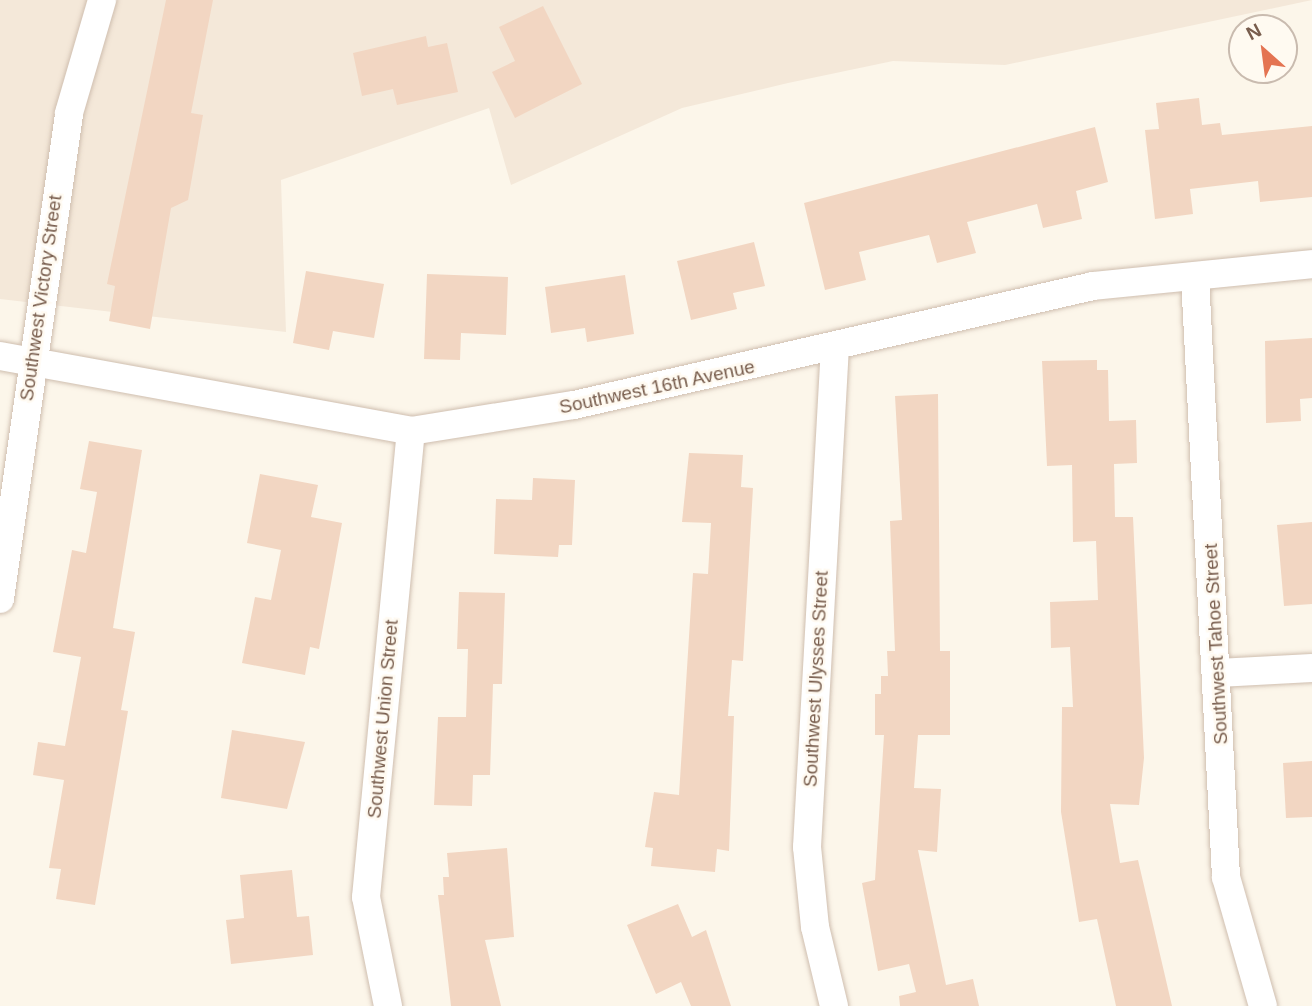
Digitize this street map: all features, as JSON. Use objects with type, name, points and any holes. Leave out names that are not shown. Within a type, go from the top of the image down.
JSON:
[{"type":"street","name":"Southwest Victory Street","points":[[0,599],[69,113],[102,0]]},
{"type":"street","name":"Southwest 16th Avenue","points":[[0,356],[411,431],[574,405],[835,350],[1093,286],[1312,264]]},
{"type":"street","name":"Southwest Tahoe Street","points":[[1195,276],[1218,673],[1226,877],[1263,1006]]},
{"type":"street","name":"Southwest Ulysses Street","points":[[834,1006],[815,927],[807,847],[835,350]]},
{"type":"street","name":"Southwest Union Street","points":[[388,1006],[366,897],[411,431]]},
{"type":"street","points":[[1218,673],[1312,668]]},
{"type":"shaded area","points":[[0,0],[1312,0],[1246,14],[1228,14],[1228,18],[1005,65],[893,61],[788,83],[682,108],[511,185],[489,108],[281,180],[286,332],[0,299]]},
{"type":"building","points":[[166,0],[213,0],[191,113],[203,115],[188,200],[171,208],[150,329],[109,321],[115,286],[107,284]]},
{"type":"building","points":[[543,6],[582,84],[515,118],[492,72],[515,61],[499,27]]},
{"type":"building","points":[[426,36],[428,47],[447,43],[458,92],[397,105],[393,89],[362,96],[353,53]]},
{"type":"building","points":[[1199,98],[1202,125],[1220,123],[1222,135],[1312,126],[1312,197],[1260,202],[1258,181],[1190,189],[1193,214],[1155,219],[1145,130],[1159,129],[1156,103]]},
{"type":"building","points":[[1095,127],[1108,182],[1076,191],[1082,219],[1043,228],[1037,204],[967,222],[976,253],[937,263],[929,235],[859,252],[866,280],[825,290],[804,203]]},
{"type":"building","points":[[754,242],[765,286],[733,293],[737,309],[691,320],[677,261]]},
{"type":"building","points":[[306,271],[384,284],[374,338],[333,331],[329,350],[293,343]]},
{"type":"building","points":[[427,274],[508,277],[506,335],[461,333],[460,360],[424,359]]},
{"type":"building","points":[[625,275],[634,334],[587,342],[585,328],[551,333],[545,287]]},
{"type":"building","points":[[1312,338],[1312,398],[1300,399],[1301,421],[1266,423],[1265,341]]},
{"type":"building","points":[[1097,360],[1097,370],[1108,370],[1109,421],[1136,420],[1137,463],[1114,464],[1115,517],[1133,517],[1144,758],[1139,805],[1110,804],[1120,863],[1138,860],[1172,1006],[1116,1006],[1097,919],[1079,922],[1061,812],[1062,707],[1073,707],[1070,647],[1051,648],[1050,602],[1098,600],[1096,541],[1073,542],[1072,465],[1047,466],[1042,361]]},
{"type":"building","points":[[938,394],[940,651],[950,651],[950,735],[918,735],[914,788],[941,789],[937,852],[918,850],[946,985],[973,979],[979,1006],[900,1006],[899,996],[916,992],[909,964],[878,971],[862,883],[875,880],[884,735],[875,735],[875,694],[881,694],[881,676],[888,676],[887,651],[895,651],[890,521],[902,520],[895,396]]},
{"type":"building","points":[[89,441],[142,450],[113,628],[135,632],[121,710],[128,711],[95,905],[56,899],[61,869],[49,868],[64,780],[33,775],[38,742],[65,746],[81,657],[53,652],[72,550],[86,553],[97,492],[80,489]]},
{"type":"building","points":[[689,453],[743,455],[741,487],[753,488],[743,661],[732,660],[728,716],[734,716],[729,851],[717,849],[715,872],[651,866],[653,848],[645,847],[654,792],[679,795],[693,573],[708,574],[711,523],[682,522]]},
{"type":"building","points":[[260,474],[318,485],[311,517],[342,523],[319,649],[310,647],[305,675],[242,663],[255,597],[271,600],[281,550],[247,543]]},
{"type":"building","points":[[533,478],[575,480],[572,545],[559,545],[558,557],[494,554],[496,499],[532,500]]},
{"type":"building","points":[[1312,522],[1312,604],[1284,606],[1277,525]]},
{"type":"building","points":[[459,592],[505,593],[502,684],[493,684],[490,775],[473,775],[472,806],[434,805],[438,717],[466,717],[468,649],[457,649]]},
{"type":"building","points":[[232,730],[305,742],[287,809],[221,798]]},
{"type":"building","points":[[1312,761],[1312,817],[1286,818],[1283,763]]},
{"type":"building","points":[[507,848],[514,937],[485,940],[501,1006],[451,1006],[438,895],[444,895],[443,877],[449,877],[447,853]]},
{"type":"building","points":[[292,870],[297,917],[309,916],[313,955],[231,964],[226,920],[244,918],[240,875]]},
{"type":"building","points":[[678,904],[692,937],[706,930],[731,1006],[691,1006],[681,982],[656,994],[627,925]]}]
